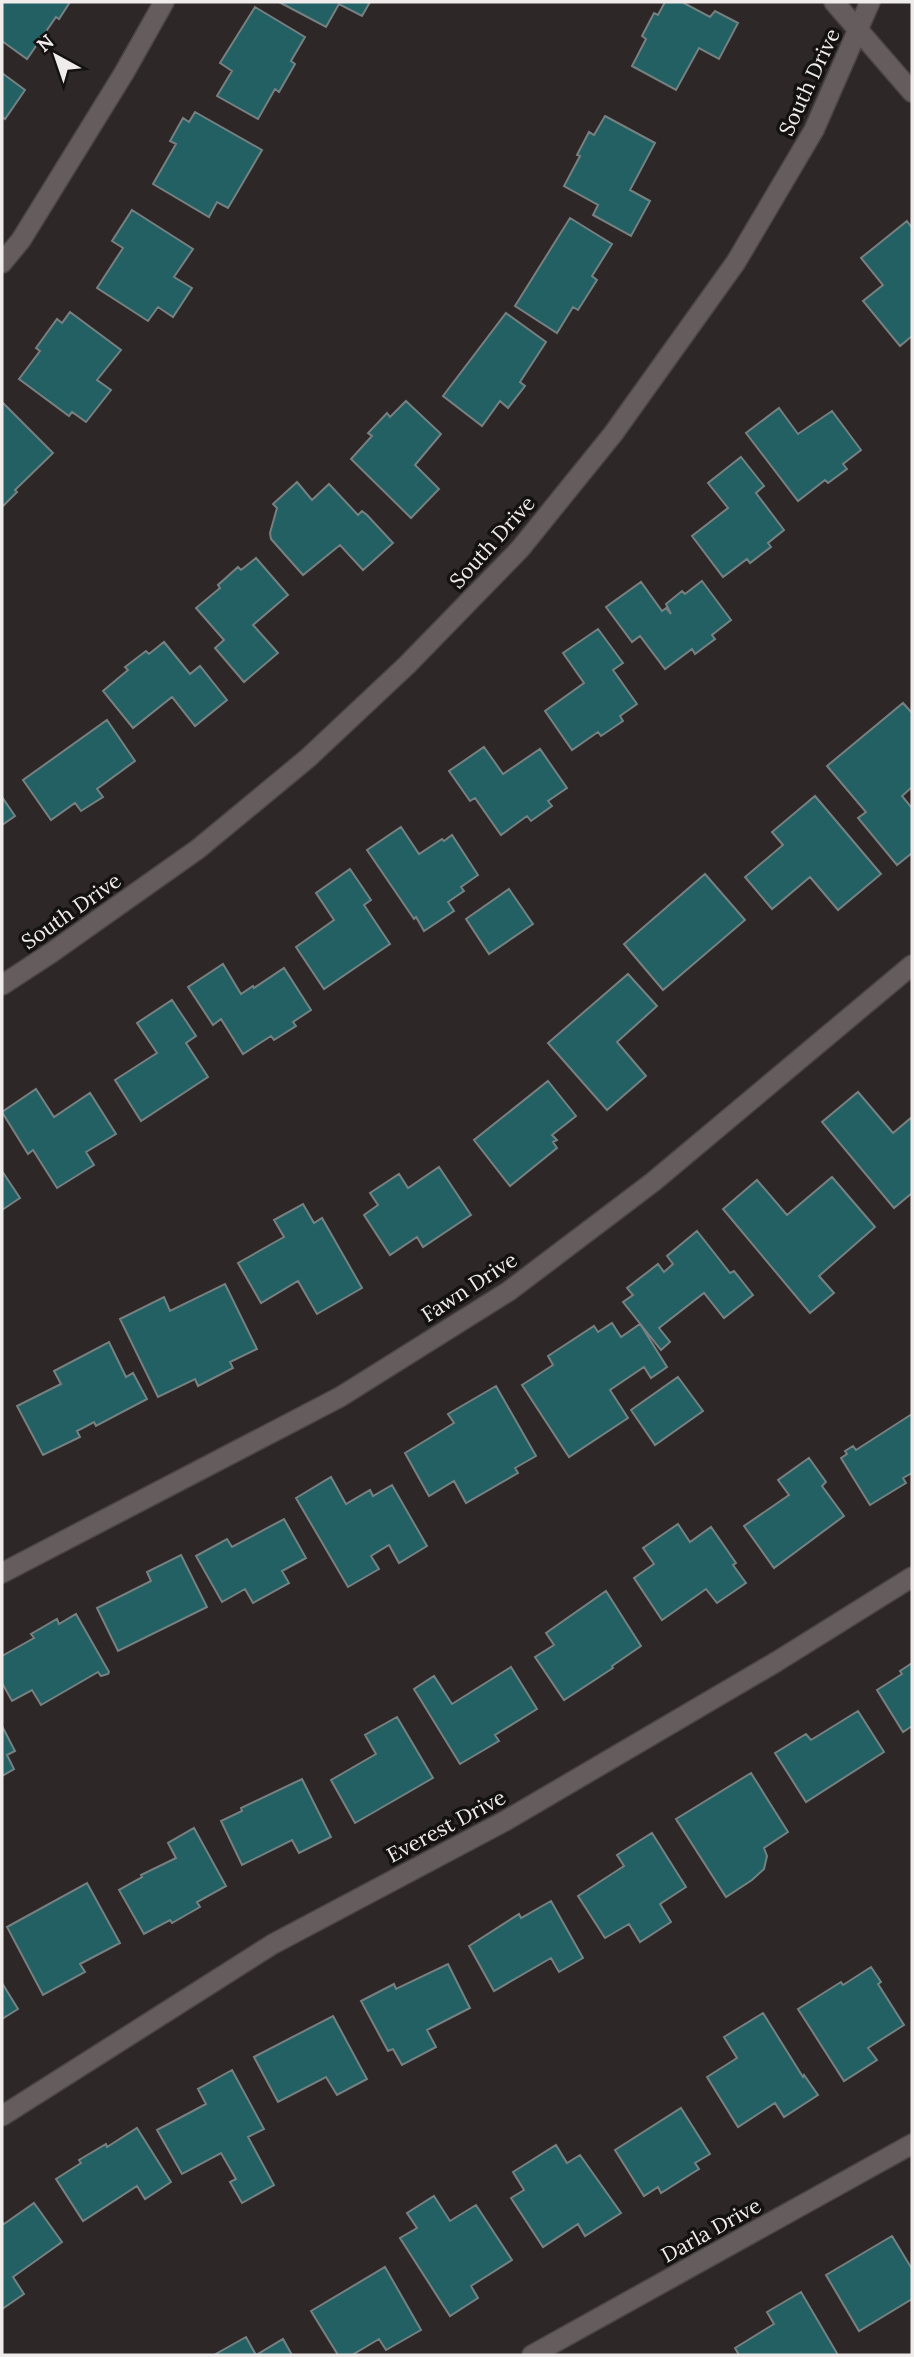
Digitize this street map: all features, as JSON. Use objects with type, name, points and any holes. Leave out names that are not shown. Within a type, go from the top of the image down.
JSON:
[{"type":"street","points":[[2,263],[21,240],[124,73],[164,2]]},
{"type":"street","points":[[834,2],[912,92]]},
{"type":"street","name":"South Drive","points":[[2,985],[62,946],[198,849],[308,758],[407,665],[520,549],[613,434],[736,262],[814,130],[870,2]]},
{"type":"street","name":"Fawn Drive","points":[[2,1573],[340,1397],[509,1291],[653,1182],[912,965]]},
{"type":"street","name":"Everest Drive","points":[[2,2116],[273,1944],[505,1821],[776,1662],[912,1577]]},
{"type":"street","name":"Darla Drive","points":[[532,2355],[912,2144]]},
{"type":"building","points":[[2,2],[70,2],[59,19],[56,17],[27,59],[2,41]]},
{"type":"building","points":[[279,2],[370,2],[362,16],[339,4],[326,27]]},
{"type":"building","points":[[665,2],[682,2],[710,17],[715,11],[738,23],[719,59],[699,48],[676,90],[632,66],[646,39],[642,36],[654,13],[658,15]]},
{"type":"building","points":[[255,7],[305,37],[291,61],[295,64],[279,92],[275,89],[258,119],[217,96],[232,71],[220,63]]},
{"type":"building","points":[[2,73],[25,90],[5,119],[2,117]]},
{"type":"building","points":[[195,112],[262,150],[228,208],[217,202],[209,217],[153,184],[176,144],[170,141],[183,118],[189,122]]},
{"type":"building","points":[[605,116],[655,143],[630,190],[650,201],[631,236],[593,215],[598,205],[564,186],[589,132],[594,135]]},
{"type":"building","points":[[132,210],[193,249],[174,277],[192,288],[173,317],[158,307],[148,321],[97,288],[123,248],[112,241]]},
{"type":"building","points":[[570,218],[612,244],[592,276],[597,280],[578,310],[573,307],[557,333],[515,306]]},
{"type":"building","points":[[907,221],[912,228],[912,336],[900,346],[863,301],[883,285],[861,258]]},
{"type":"building","points":[[70,312],[121,350],[97,380],[111,390],[86,422],[72,412],[69,416],[19,379],[40,351],[36,348],[57,319],[62,323]]},
{"type":"building","points":[[506,313],[546,342],[520,382],[525,386],[508,408],[500,401],[482,426],[443,396]]},
{"type":"building","points":[[406,401],[441,434],[415,465],[439,489],[411,518],[351,459],[372,436],[368,433],[387,413],[390,417]]},
{"type":"building","points":[[2,402],[53,453],[15,490],[17,492],[2,507]]},
{"type":"building","points":[[779,408],[798,434],[832,411],[861,450],[843,464],[847,469],[828,483],[825,480],[798,501],[746,433]]},
{"type":"building","points":[[741,457],[764,486],[756,493],[784,530],[768,543],[771,547],[750,563],[747,559],[723,577],[692,536],[728,508],[708,483]]},
{"type":"building","points":[[297,482],[312,500],[329,484],[358,515],[362,511],[367,515],[393,543],[363,570],[340,545],[303,575],[271,539],[270,533],[277,508],[273,504]]},
{"type":"building","points":[[256,558],[288,595],[253,625],[278,653],[244,682],[215,648],[224,640],[196,608],[220,588],[218,585],[238,567],[241,570]]},
{"type":"building","points":[[702,581],[731,620],[712,635],[715,639],[695,654],[692,649],[665,669],[640,636],[632,642],[606,607],[641,582],[662,611],[666,608],[671,614],[666,604],[682,591],[685,594]]},
{"type":"building","points":[[598,629],[623,663],[613,670],[637,704],[620,716],[623,721],[601,736],[598,732],[572,750],[545,711],[584,683],[563,653]]},
{"type":"building","points":[[164,642],[190,674],[200,666],[227,700],[195,726],[172,697],[133,728],[103,691],[128,670],[125,667],[146,651],[149,654]]},
{"type":"building","points":[[903,703],[912,713],[912,787],[902,796],[912,808],[912,853],[897,865],[858,818],[866,812],[827,766]]},
{"type":"building","points":[[107,720],[135,761],[97,789],[103,797],[81,811],[75,803],[51,820],[23,780]]},
{"type":"building","points":[[484,747],[503,774],[540,749],[567,788],[548,801],[552,806],[531,821],[527,816],[501,835],[475,798],[470,801],[449,771]]},
{"type":"building","points":[[815,796],[881,874],[838,910],[810,877],[772,909],[745,877],[783,845],[772,832]]},
{"type":"building","points":[[2,797],[15,816],[2,825]]},
{"type":"building","points":[[401,827],[419,854],[452,835],[478,875],[461,887],[464,891],[448,902],[454,911],[424,931],[367,850]]},
{"type":"building","points":[[350,869],[371,900],[364,905],[390,944],[324,989],[296,947],[334,920],[316,893]]},
{"type":"building","points":[[705,874],[745,920],[663,990],[624,944]]},
{"type":"building","points":[[509,889],[533,924],[489,954],[466,919]]},
{"type":"building","points":[[223,964],[241,994],[284,968],[311,1010],[293,1022],[296,1026],[274,1040],[271,1036],[243,1054],[221,1019],[213,1025],[188,987]]},
{"type":"building","points":[[628,974],[657,1006],[617,1042],[646,1076],[607,1110],[548,1043]]},
{"type":"building","points":[[172,1000],[196,1036],[186,1043],[208,1077],[141,1121],[115,1080],[157,1053],[137,1023]]},
{"type":"building","points":[[548,1081],[576,1116],[552,1135],[557,1140],[553,1142],[557,1148],[510,1186],[474,1140]]},
{"type":"building","points":[[36,1089],[54,1117],[90,1093],[116,1134],[86,1152],[94,1165],[57,1188],[33,1150],[28,1154],[2,1112]]},
{"type":"building","points":[[858,1092],[893,1133],[912,1117],[912,1193],[894,1208],[822,1122]]},
{"type":"building","points":[[439,1167],[471,1215],[423,1247],[417,1237],[390,1255],[364,1215],[378,1205],[370,1193],[399,1174],[408,1188]]},
{"type":"building","points":[[2,1171],[20,1198],[2,1210]]},
{"type":"building","points":[[832,1177],[875,1227],[819,1276],[834,1293],[810,1313],[723,1209],[757,1180],[787,1215]]},
{"type":"building","points":[[303,1204],[314,1223],[322,1218],[362,1288],[317,1314],[298,1281],[261,1303],[238,1263],[284,1237],[274,1220]]},
{"type":"building","points":[[697,1231],[730,1273],[734,1271],[753,1295],[724,1318],[704,1293],[659,1328],[670,1342],[661,1350],[623,1302],[633,1295],[627,1288],[658,1264],[664,1272],[673,1264],[667,1256]]},
{"type":"building","points":[[225,1284],[257,1349],[230,1362],[233,1368],[198,1386],[195,1379],[158,1397],[120,1319],[164,1297],[170,1311]]},
{"type":"building","points":[[612,1323],[621,1337],[640,1324],[667,1367],[651,1378],[644,1367],[610,1390],[628,1418],[569,1457],[522,1385],[553,1365],[548,1356],[594,1326],[598,1332]]},
{"type":"building","points":[[109,1342],[126,1377],[133,1373],[147,1399],[96,1426],[94,1422],[77,1431],[80,1437],[43,1455],[17,1406],[61,1384],[54,1371]]},
{"type":"building","points":[[678,1377],[703,1411],[655,1445],[631,1410]]},
{"type":"building","points":[[496,1386],[536,1456],[515,1468],[518,1473],[466,1503],[454,1481],[429,1496],[405,1453],[454,1423],[448,1414]]},
{"type":"building","points":[[912,1414],[912,1473],[903,1478],[906,1483],[870,1505],[841,1458],[847,1454],[845,1451],[853,1446],[856,1450]]},
{"type":"building","points":[[809,1458],[826,1482],[822,1486],[844,1516],[774,1568],[744,1526],[789,1495],[778,1480]]},
{"type":"building","points":[[331,1477],[346,1504],[370,1490],[373,1496],[392,1485],[427,1546],[399,1563],[389,1545],[371,1556],[379,1569],[348,1587],[296,1498]]},
{"type":"building","points":[[284,1519],[306,1558],[282,1571],[289,1583],[253,1603],[245,1589],[222,1602],[196,1556],[227,1539],[232,1547]]},
{"type":"building","points":[[678,1524],[690,1542],[711,1527],[736,1563],[733,1565],[746,1583],[717,1603],[706,1589],[662,1620],[634,1578],[654,1564],[643,1548]]},
{"type":"building","points":[[181,1555],[207,1607],[118,1651],[97,1608],[151,1581],[147,1572]]},
{"type":"building","points":[[606,1591],[641,1646],[564,1700],[535,1657],[554,1645],[546,1633]]},
{"type":"building","points":[[76,1614],[108,1674],[101,1676],[98,1672],[41,1705],[32,1690],[12,1701],[2,1683],[2,1656],[34,1638],[31,1634],[57,1619],[59,1624]]},
{"type":"building","points":[[912,1663],[912,1726],[903,1732],[877,1690],[902,1674],[900,1671]]},
{"type":"building","points":[[511,1667],[537,1709],[495,1735],[499,1741],[460,1764],[414,1689],[434,1676],[452,1704]]},
{"type":"building","points":[[858,1711],[884,1752],[806,1802],[775,1753],[806,1734],[811,1740]]},
{"type":"building","points":[[397,1717],[433,1778],[355,1823],[331,1780],[376,1754],[365,1735]]},
{"type":"building","points":[[2,1726],[15,1751],[7,1755],[14,1769],[2,1776]]},
{"type":"building","points":[[751,1773],[788,1832],[764,1848],[767,1856],[764,1869],[726,1897],[676,1819]]},
{"type":"building","points":[[302,1779],[331,1837],[299,1853],[292,1840],[242,1865],[221,1821],[242,1811],[241,1808]]},
{"type":"building","points":[[194,1828],[226,1886],[197,1902],[200,1907],[172,1923],[170,1920],[144,1934],[119,1890],[142,1877],[141,1875],[176,1858],[168,1843]]},
{"type":"building","points":[[652,1833],[686,1887],[660,1904],[671,1922],[640,1942],[629,1924],[605,1938],[578,1896],[624,1866],[617,1855]]},
{"type":"building","points":[[87,1883],[120,1943],[80,1964],[85,1972],[43,1995],[7,1927]]},
{"type":"building","points":[[551,1901],[583,1958],[559,1972],[551,1958],[494,1991],[469,1946],[519,1914],[521,1918]]},
{"type":"building","points":[[448,1964],[470,2008],[427,2030],[436,2047],[402,2065],[393,2049],[388,2051],[361,2001],[394,1984],[396,1989]]},
{"type":"building","points":[[871,1967],[881,1982],[878,1984],[904,2025],[868,2048],[877,2060],[844,2081],[798,2009]]},
{"type":"building","points":[[2,1983],[18,2009],[2,2019]]},
{"type":"building","points":[[763,2013],[803,2077],[804,2075],[818,2095],[784,2117],[775,2103],[738,2127],[707,2077],[737,2058],[724,2037]]},
{"type":"building","points":[[333,2016],[367,2079],[337,2095],[326,2077],[278,2102],[254,2057]]},
{"type":"building","points":[[232,2070],[264,2129],[248,2137],[274,2185],[242,2203],[230,2182],[236,2179],[221,2153],[182,2174],[157,2130],[206,2104],[198,2089]]},
{"type":"building","points":[[681,2108],[710,2154],[695,2163],[699,2169],[661,2193],[658,2187],[644,2196],[615,2150]]},
{"type":"building","points":[[137,2128],[171,2182],[145,2199],[137,2186],[83,2221],[56,2179],[81,2163],[79,2160],[106,2144],[107,2147]]},
{"type":"building","points":[[556,2145],[567,2163],[580,2155],[621,2213],[585,2236],[578,2224],[543,2247],[511,2198],[524,2190],[513,2172]]},
{"type":"building","points":[[434,2196],[450,2221],[476,2205],[512,2260],[471,2286],[478,2298],[450,2316],[400,2238],[417,2228],[407,2213]]},
{"type":"building","points":[[34,2203],[62,2242],[13,2277],[24,2294],[2,2309],[2,2222],[4,2224]]},
{"type":"building","points":[[892,2236],[912,2269],[912,2299],[859,2331],[826,2275]]},
{"type":"building","points":[[385,2267],[421,2330],[386,2350],[379,2339],[352,2355],[338,2355],[311,2311]]},
{"type":"building","points":[[801,2292],[838,2355],[739,2355],[735,2348],[774,2324],[767,2312]]},
{"type":"building","points":[[246,2337],[256,2355],[214,2355]]},
{"type":"building","points":[[283,2339],[292,2355],[256,2355]]}]
